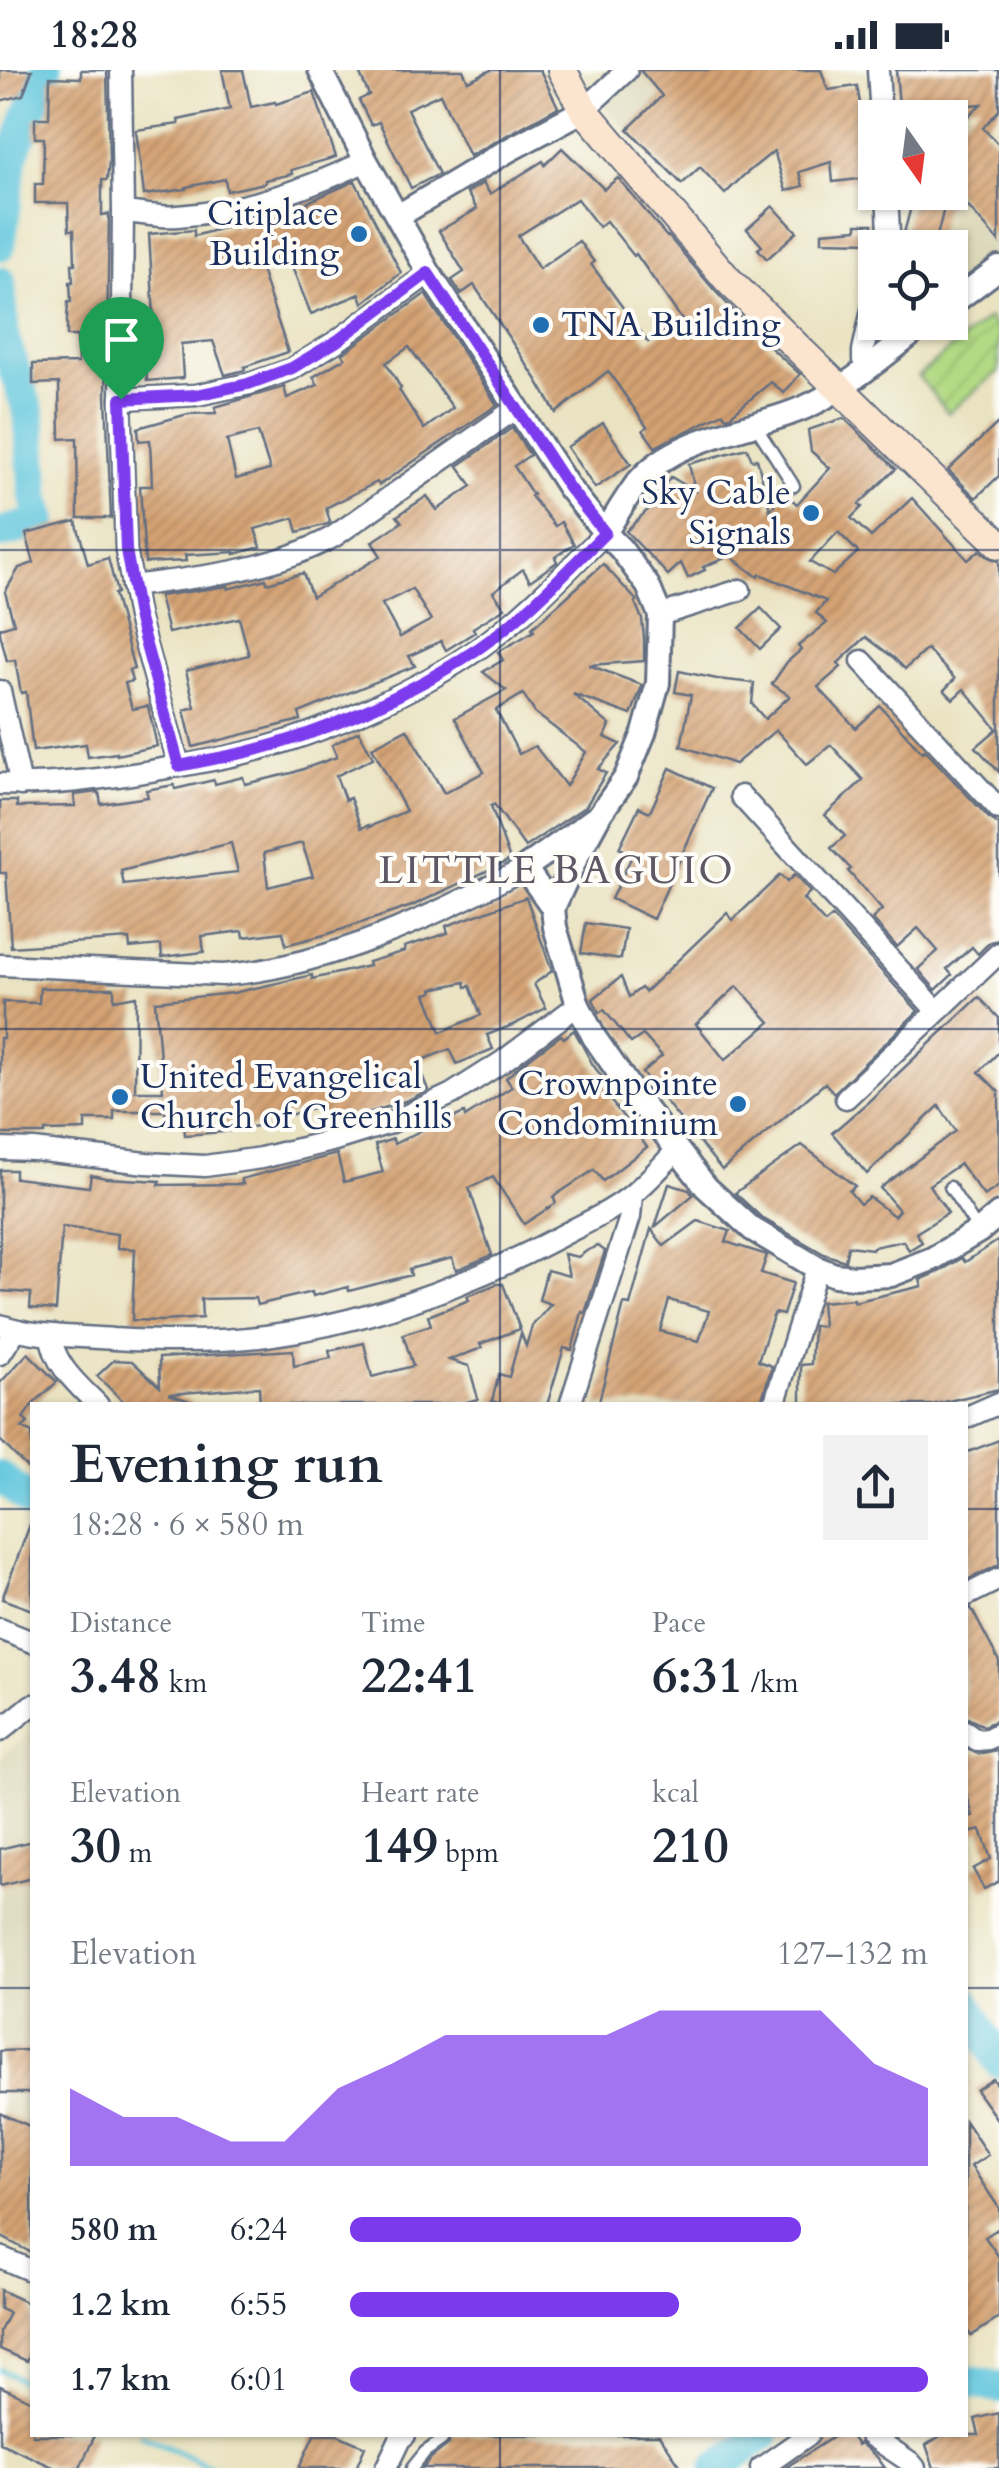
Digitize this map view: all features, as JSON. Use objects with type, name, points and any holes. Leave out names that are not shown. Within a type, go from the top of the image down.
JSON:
[{"type":"main road","points":[[562,70],[584,110],[731,282],[999,544]]},
{"type":"street","points":[[120,70],[125,534],[132,586],[179,766]]},
{"type":"street","points":[[320,70],[428,273],[569,488],[648,586],[660,615],[658,682],[644,733],[626,777],[600,814],[553,908]]},
{"type":"street","points":[[398,216],[584,110],[627,70]]},
{"type":"street","points":[[878,70],[880,100]]},
{"type":"street","points":[[123,212],[174,217],[209,212],[305,188],[366,161]]},
{"type":"street","points":[[968,291],[999,268]]},
{"type":"street","points":[[121,399],[196,395],[248,384],[292,368],[337,341],[373,305],[428,273]]},
{"type":"street","points":[[865,340],[863,360],[867,368]]},
{"type":"street","points":[[0,691],[10,785],[100,779],[179,766],[250,752],[311,733],[434,675],[480,647],[533,604],[605,533],[639,480],[667,457],[817,402],[904,340]]},
{"type":"street","points":[[132,586],[240,572],[308,551],[518,407]]},
{"type":"street","points":[[660,615],[740,590]]},
{"type":"street","points":[[862,661],[999,809]]},
{"type":"street","points":[[741,796],[937,1010]]},
{"type":"street","points":[[0,965],[223,975],[258,972],[397,929],[476,894],[525,868],[600,814]]},
{"type":"street","points":[[525,868],[553,908],[555,928],[578,1004],[594,1036],[706,1187],[752,1229],[835,1275],[890,1275],[932,1259],[999,1214]]},
{"type":"street","points":[[846,1098],[999,954]]},
{"type":"street","points":[[0,1149],[205,1166],[262,1158],[335,1140],[390,1123],[452,1094],[502,1062],[578,1004]]},
{"type":"street","points":[[0,1354],[8,1328],[169,1342],[210,1341],[266,1336],[402,1306],[496,1269],[592,1220],[632,1196],[677,1150]]},
{"type":"street","points":[[571,1402],[630,1217],[632,1196]]},
{"type":"street","points":[[775,1402],[817,1268]]},
{"type":"street","points":[[51,1334],[57,1356],[72,1379],[95,1402]]},
{"type":"street","points":[[968,1417],[999,1402]]},
{"type":"street","points":[[968,1594],[999,1579]]},
{"type":"street","points":[[0,1629],[30,1641]]},
{"type":"street","points":[[0,1731],[30,1707]]},
{"type":"street","points":[[968,1733],[977,1740],[988,1740],[999,1733]]},
{"type":"street","points":[[0,2256],[30,2270]]},
{"type":"street","points":[[386,2468],[400,2437]]},
{"type":"street","points":[[760,2468],[805,2437]]},
{"type":"street","points":[[873,2437],[914,2468]]},
{"type":"lane","points":[[754,424],[794,486]]},
{"type":"lane","points":[[950,1188],[979,1231]]},
{"type":"lane","points":[[401,2437],[421,2457]]},
{"type":"lane","points":[[412,2468],[442,2440]]},
{"type":"shaded area","points":[[641,70],[733,138],[680,187],[607,109],[606,99]]},
{"type":"shaded area","points":[[968,109],[999,143],[999,253],[968,278],[968,230],[897,230],[902,210],[968,210]]},
{"type":"shaded area","points":[[30,1734],[30,2252],[0,2238],[0,1757]]},
{"type":"green space","points":[[988,318],[999,330],[999,371],[948,413],[918,376],[961,340],[968,340],[968,335]]},
{"type":"building","points":[[0,70],[32,70],[23,95],[0,101]]},
{"type":"building","points":[[81,70],[107,70],[109,161],[107,180],[102,180],[102,215],[109,214],[106,396],[111,518],[78,518],[77,438],[60,439],[59,383],[33,384],[33,364],[78,363],[77,336],[67,336],[75,264],[74,230],[69,230],[68,203],[35,203],[35,184],[43,184],[44,138],[35,138],[35,118],[49,118],[50,77],[81,78]]},
{"type":"building","points":[[222,70],[243,70],[251,107],[314,92],[336,157],[291,170],[292,174],[265,183],[227,191],[225,179],[144,195],[136,130],[179,124],[178,120],[230,109]]},
{"type":"building","points":[[358,70],[463,70],[468,81],[491,70],[540,70],[558,107],[469,156],[440,94],[407,109],[439,174],[411,188],[379,122],[371,125],[359,100],[369,95]]},
{"type":"building","points":[[640,70],[821,70],[828,90],[857,86],[858,179],[833,182],[831,162],[799,172],[803,186],[786,191],[774,151],[725,194],[700,167],[682,184],[628,129],[662,96]]},
{"type":"building","points":[[896,70],[999,70],[999,110],[983,128],[999,145],[999,242],[968,207],[968,116],[981,104],[968,105],[968,100],[898,100]]},
{"type":"building","points":[[562,148],[604,189],[618,178],[715,291],[800,374],[784,393],[771,382],[730,416],[723,413],[655,447],[643,430],[647,427],[608,371],[556,413],[474,285],[461,294],[452,280],[464,272],[439,231],[477,209],[467,193],[483,183],[490,194],[543,161],[545,165]],"holes":[[[577,199],[599,227],[606,221],[636,254],[682,320],[648,342],[591,264],[594,262],[579,241],[539,269],[518,236]]]},
{"type":"building","points":[[355,181],[401,273],[363,303],[360,294],[311,314],[290,262],[261,270],[288,352],[225,375],[213,341],[181,344],[183,378],[147,381],[138,318],[154,317],[149,234],[194,230],[194,236],[268,220]]},
{"type":"building","points":[[773,206],[797,232],[767,259],[758,249],[762,246],[747,229]]},
{"type":"building","points":[[910,210],[944,210],[938,230],[905,230]]},
{"type":"building","points":[[857,224],[873,224],[873,230],[858,230],[858,242],[822,241],[822,232],[857,229]]},
{"type":"building","points":[[425,294],[497,405],[379,485],[377,482],[326,508],[328,524],[298,532],[294,518],[255,529],[261,547],[235,554],[185,555],[186,561],[145,563],[140,486],[152,486],[150,440],[139,441],[138,428],[188,414],[216,413],[215,407],[284,387],[287,398],[318,385],[313,377],[345,358],[342,354]],"holes":[[[409,347],[453,408],[424,429],[386,363]],[[258,432],[270,470],[236,479],[227,440]]]},
{"type":"building","points":[[844,418],[896,469],[859,504],[862,507],[851,518],[871,537],[912,498],[968,560],[980,550],[999,561],[999,772],[976,747],[997,729],[964,689],[953,699],[944,690],[955,679],[927,649],[905,669],[866,637],[818,687],[856,728],[880,706],[999,825],[999,940],[990,942],[978,954],[972,947],[947,969],[952,975],[936,990],[918,969],[938,951],[918,928],[897,947],[872,919],[882,910],[831,848],[845,836],[825,815],[863,780],[831,745],[807,764],[776,730],[735,764],[681,746],[691,695],[675,692],[679,671],[754,683],[752,704],[765,719],[790,696],[772,684],[801,650],[798,646],[827,623],[816,613],[826,601],[760,574],[758,577],[730,556],[688,578],[681,563],[668,575],[626,531],[655,503],[652,501],[671,477],[695,491],[689,464],[747,448],[752,460],[757,459],[770,510],[784,493],[797,504],[830,468],[811,451],[808,430]],"holes":[[[838,532],[858,552],[833,575],[810,562]]]},
{"type":"building","points":[[999,422],[999,476],[976,498],[948,470]]},
{"type":"building","points":[[603,423],[631,464],[595,488],[567,447]]},
{"type":"building","points":[[512,428],[530,455],[514,466],[531,496],[555,526],[561,522],[574,544],[530,581],[523,569],[493,592],[505,608],[446,650],[441,641],[409,656],[415,666],[299,713],[301,720],[193,747],[184,710],[195,707],[186,671],[249,655],[239,618],[168,633],[159,596],[228,589],[266,579],[267,583],[303,573],[312,597],[381,556],[372,542],[402,522],[397,516],[427,496],[437,510],[472,486],[458,466]],"holes":[[[412,589],[431,620],[400,637],[382,604]]]},
{"type":"building","points":[[76,521],[88,564],[108,558],[134,669],[129,670],[132,681],[125,683],[132,709],[148,706],[157,746],[88,757],[86,744],[33,751],[26,692],[21,693],[15,660],[7,661],[0,633],[0,628],[14,624],[5,592],[19,568],[34,563],[26,534]]},
{"type":"building","points":[[603,564],[637,601],[644,661],[589,665],[642,685],[631,715],[573,694],[610,725],[605,737],[620,744],[598,769],[606,773],[586,806],[525,847],[494,804],[491,806],[510,860],[412,906],[286,945],[283,932],[244,937],[243,931],[202,936],[204,952],[162,957],[161,945],[130,948],[129,939],[11,947],[6,873],[0,873],[0,801],[17,801],[17,807],[75,806],[74,795],[99,792],[101,804],[148,797],[146,790],[174,785],[175,789],[243,777],[245,784],[337,757],[332,745],[359,731],[373,758],[336,776],[345,800],[350,798],[361,828],[369,827],[406,811],[372,747],[407,729],[444,793],[484,772],[455,718],[506,690],[483,672],[503,660],[498,652],[534,631],[532,628]],"holes":[[[523,694],[535,713],[586,752],[566,786],[535,746],[519,754],[496,710]],[[231,843],[238,872],[124,885],[121,871]],[[302,843],[313,876],[268,887],[264,853]]]},
{"type":"building","points":[[761,608],[781,629],[760,649],[740,628]]},
{"type":"building","points":[[670,768],[712,788],[653,919],[611,899],[633,854],[619,848],[639,807],[650,812]]},
{"type":"building","points":[[780,875],[787,882],[794,875],[810,892],[803,899],[825,923],[832,917],[918,1011],[834,1093],[825,1083],[722,1170],[642,1073],[662,1056],[643,1035],[631,1043],[604,1010],[599,1013],[593,999],[621,977],[629,997],[641,988],[645,992],[727,913],[733,920]],"holes":[[[737,986],[770,1022],[725,1060],[696,1024]]]},
{"type":"building","points":[[526,897],[552,971],[534,984],[546,1008],[487,1035],[493,1049],[457,1064],[450,1049],[417,1062],[428,1090],[408,1100],[321,1124],[316,1107],[273,1123],[185,1135],[184,1123],[166,1124],[165,1111],[114,1111],[114,1120],[85,1120],[85,1130],[0,1134],[3,1002],[39,1003],[40,988],[114,988],[114,1000],[136,996],[135,1091],[163,1091],[155,1001],[233,993],[369,966],[368,962],[448,933],[446,926]],"holes":[[[465,982],[466,987],[470,986],[481,1015],[441,1032],[426,994],[432,989]]]},
{"type":"building","points":[[586,923],[626,929],[621,959],[581,953]]},
{"type":"building","points":[[979,997],[999,1018],[999,1052],[979,1072],[999,1092],[999,1186],[984,1196],[960,1164],[929,1185],[948,1213],[916,1233],[922,1242],[909,1250],[903,1241],[872,1249],[848,1246],[845,1261],[824,1254],[762,1218],[735,1193],[802,1145],[855,1186],[849,1191],[860,1204],[869,1197],[894,1216],[899,1210],[880,1188],[956,1131],[939,1106],[867,1174],[832,1133]]},
{"type":"building","points":[[574,1030],[593,1065],[616,1095],[610,1100],[647,1147],[603,1181],[594,1170],[553,1197],[556,1203],[524,1224],[493,1177],[469,1188],[492,1255],[456,1270],[452,1258],[409,1269],[411,1275],[349,1291],[348,1287],[313,1296],[312,1292],[257,1305],[255,1298],[201,1299],[202,1318],[132,1320],[135,1249],[117,1248],[118,1234],[62,1227],[56,1310],[30,1308],[31,1293],[0,1291],[0,1170],[15,1170],[15,1178],[89,1187],[91,1175],[160,1181],[159,1185],[243,1184],[241,1179],[337,1154],[344,1182],[383,1172],[375,1145],[393,1139],[394,1144],[432,1125],[464,1113],[465,1117],[512,1087],[506,1078],[561,1035],[564,1038]]},
{"type":"building","points":[[669,1184],[693,1195],[655,1227]]},
{"type":"building","points":[[698,1221],[730,1231],[726,1242],[767,1255],[761,1273],[793,1283],[783,1315],[774,1313],[758,1361],[772,1366],[761,1402],[599,1402],[624,1304],[630,1305],[651,1229],[664,1246]],"holes":[[[669,1300],[709,1311],[699,1341],[660,1331]]]},
{"type":"building","points":[[999,1240],[999,1389],[945,1402],[801,1402],[801,1365],[811,1364],[813,1326],[823,1326],[821,1302],[854,1302],[922,1286],[920,1280],[962,1258],[965,1262]]},
{"type":"building","points":[[598,1246],[605,1251],[572,1350],[564,1348],[548,1402],[492,1401],[499,1374],[509,1377],[521,1333],[526,1346],[532,1326],[551,1304],[539,1300],[547,1270],[569,1276],[564,1254],[578,1257]]},
{"type":"building","points":[[503,1284],[520,1329],[449,1360],[469,1366],[478,1399],[466,1402],[260,1402],[259,1387],[169,1394],[193,1402],[124,1402],[97,1376],[114,1360],[132,1361],[160,1387],[159,1358],[293,1350],[294,1366],[331,1358],[329,1351],[364,1343],[372,1377],[413,1366],[403,1334],[431,1325],[428,1316],[469,1300],[467,1296]]},
{"type":"building","points":[[28,1353],[57,1382],[35,1402],[30,1402],[23,1418],[28,1423],[22,1428],[30,1432],[30,1471],[0,1440],[0,1383]]},
{"type":"building","points":[[999,1440],[999,1565],[968,1580],[968,1452]]},
{"type":"building","points":[[30,1525],[30,1609],[2,1599]]},
{"type":"building","points":[[971,1608],[999,1661],[999,1719],[984,1726],[968,1718]]},
{"type":"building","points":[[968,1749],[978,1754],[997,1750],[999,1881],[984,1889],[973,1869],[991,1859],[981,1830],[968,1833],[968,1817],[973,1816],[968,1799]]},
{"type":"building","points":[[30,1842],[30,1878],[0,1886],[0,1849]]},
{"type":"building","points":[[30,2050],[30,2093],[0,2093],[0,2051]]},
{"type":"building","points":[[993,2079],[999,2087],[999,2122],[976,2090]]},
{"type":"building","points":[[0,2113],[30,2126],[30,2252],[0,2236]]},
{"type":"building","points":[[968,2125],[988,2155],[971,2166],[999,2208],[999,2228],[985,2237],[999,2257],[999,2318],[971,2336]]},
{"type":"building","points":[[0,2290],[30,2304],[27,2361],[0,2349],[0,2331],[9,2313],[0,2309]]},
{"type":"building","points":[[0,2386],[30,2400],[30,2437],[94,2437],[80,2468],[55,2468],[0,2443]]},
{"type":"building","points":[[999,2413],[999,2468],[934,2468],[926,2445],[939,2437],[979,2435],[975,2419]]},
{"type":"building","points":[[313,2437],[342,2437],[365,2447],[356,2468],[299,2468]]},
{"type":"building","points":[[449,2437],[660,2437],[682,2468],[423,2468],[449,2444]]},
{"type":"building","points":[[833,2437],[851,2437],[885,2468],[785,2468]]},
{"type":"waterway","points":[[0,245],[12,158],[46,70]]},
{"type":"waterway","points":[[0,282],[4,339],[29,413],[35,497],[42,522],[0,533]]},
{"type":"waterway","points":[[0,1477],[30,1501]]},
{"type":"waterway","points":[[968,2006],[999,2062]]},
{"type":"waterway","points":[[0,2370],[30,2384]]},
{"type":"waterway","points":[[968,2382],[999,2387]]},
{"type":"waterway","points":[[145,2437],[212,2468]]},
{"type":"waterway","points":[[717,2468],[761,2437]]},
{"type":"place","name":"Citiplace Building","points":[[359,234]]},
{"type":"place","name":"TNA Building","points":[[541,325]]},
{"type":"place","name":"Sky Cable Signals","points":[[811,513]]},
{"type":"place","name":"United Evangelical Church of Greenhills","points":[[120,1097]]},
{"type":"place","name":"Crownpointe Condominium","points":[[738,1104]]},
{"type":"district","name":"LITTLE BAGUIO","points":[[557,870]]},
{"type":"route","points":[[428,273],[569,488],[605,533],[533,604],[480,647],[434,675],[311,733],[250,752],[179,766],[138,616],[126,550],[121,399],[196,395],[248,384],[292,368],[337,341],[428,273]]}]
